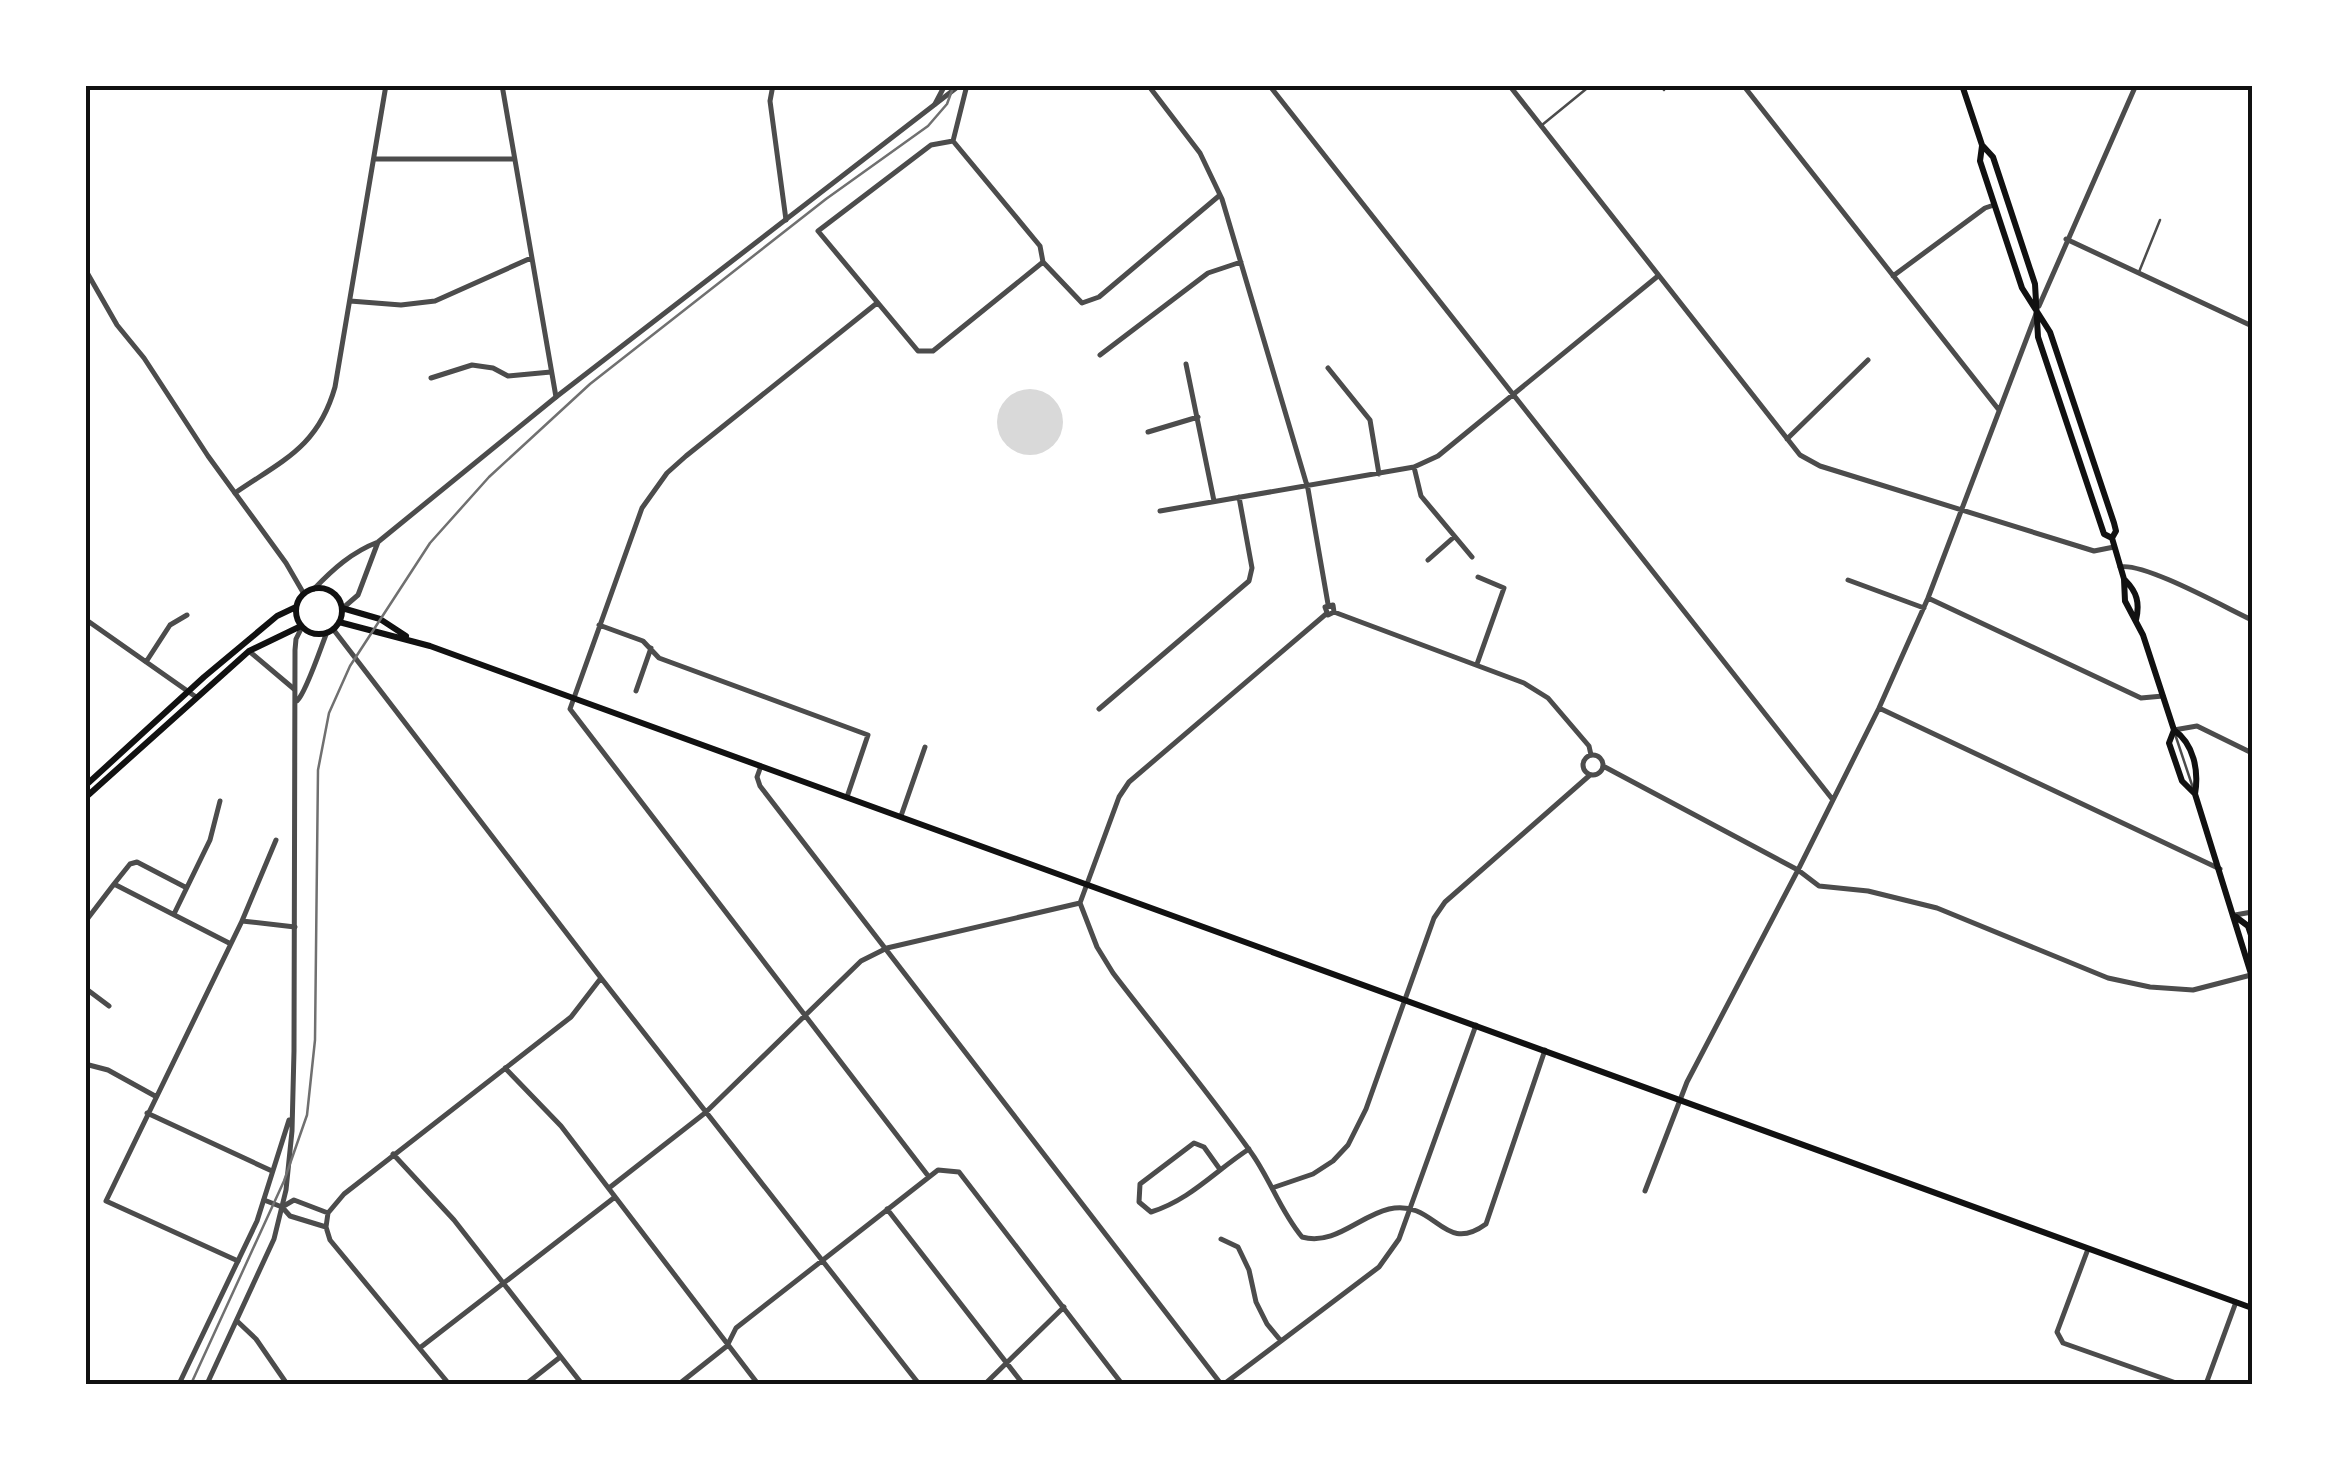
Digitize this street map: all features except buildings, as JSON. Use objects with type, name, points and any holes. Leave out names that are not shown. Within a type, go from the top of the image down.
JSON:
[{"type":"main road","points":[[1962,85],[1982,145],[1992,157],[2024,252],[2034,284],[2038,337],[2104,534],[2113,543],[2124,579],[2125,601],[2136,620],[2174,730],[2186,738],[2198,775],[2195,794]]},
{"type":"main road","points":[[1982,145],[1980,161],[1994,205],[2022,288],[2050,332],[2114,523],[2113,543]]},
{"type":"main road","points":[[85,786],[188,691],[314,589],[332,592],[342,608],[380,619],[406,637]]},
{"type":"main road","points":[[296,607],[302,626],[314,633],[333,628],[406,637],[2252,1308]]},
{"type":"main road","points":[[333,628],[342,608]]},
{"type":"main road","points":[[85,798],[249,652],[302,626]]},
{"type":"main road","points":[[2174,730],[2169,743],[2182,781],[2195,794],[2252,976]]},
{"type":"main road","points":[[2235,916],[2248,926],[2252,938]]},
{"type":"street","points":[[235,493],[309,441],[328,415],[386,85]]},
{"type":"street","points":[[502,85],[556,397]]},
{"type":"street","points":[[774,85],[770,101],[786,220]]},
{"type":"street","points":[[934,105],[945,85]]},
{"type":"street","points":[[314,589],[335,567],[378,542],[556,397],[964,85]]},
{"type":"street","points":[[953,141],[964,85]]},
{"type":"street","points":[[1148,85],[1200,153],[1220,195],[1306,485],[1328,604]]},
{"type":"street","points":[[1269,85],[1833,800]]},
{"type":"street","points":[[1509,85],[1800,456],[1960,512],[2094,551],[2113,543]]},
{"type":"street","points":[[1744,85],[1999,410]]},
{"type":"street","points":[[1645,1191],[1680,1099],[1879,708],[1924,608],[2036,312],[2136,85]]},
{"type":"street","points":[[953,141],[1040,246],[1042,262],[1082,302],[1091,302],[1220,195]]},
{"type":"street","points":[[953,141],[931,144],[818,231],[918,351],[933,351],[1042,262]]},
{"type":"street","points":[[374,159],[514,159]]},
{"type":"street","points":[[1893,276],[1994,205]]},
{"type":"street","points":[[2066,239],[2252,326]]},
{"type":"street","points":[[350,301],[401,305],[436,301],[531,258]]},
{"type":"street","points":[[1100,355],[1208,273],[1241,262]]},
{"type":"street","points":[[85,269],[117,325],[144,358],[304,594]]},
{"type":"street","points":[[1160,511],[1379,474],[1414,467],[1438,456],[1658,276]]},
{"type":"street","points":[[877,304],[666,473],[636,522],[570,712],[929,1177]]},
{"type":"street","points":[[1787,438],[1868,360]]},
{"type":"street","points":[[1186,364],[1214,501]]},
{"type":"street","points":[[431,378],[472,365],[493,368],[508,376],[551,372]]},
{"type":"street","points":[[1328,368],[1370,420],[1379,474]]},
{"type":"street","points":[[1148,432],[1198,416]]},
{"type":"street","points":[[1414,467],[1421,496],[1472,557]]},
{"type":"street","points":[[1099,709],[1249,581],[1252,568],[1239,497]]},
{"type":"street","points":[[1428,560],[1454,537]]},
{"type":"street","points":[[342,608],[358,594],[378,542]]},
{"type":"street","points":[[2120,567],[2129,565],[2148,571],[2252,620]]},
{"type":"street","points":[[1477,664],[1504,588],[1478,577]]},
{"type":"street","points":[[1848,580],[1924,608]]},
{"type":"street","points":[[1928,598],[2141,698],[2163,696]]},
{"type":"street","points":[[1328,604],[1334,612]]},
{"type":"street","points":[[1326,614],[1324,607],[1328,604]]},
{"type":"street","points":[[1545,1050],[1486,1224],[1470,1236],[1455,1236],[1430,1216],[1390,1209],[1324,1239],[1312,1240],[1292,1226],[1249,1149],[1113,973],[1097,947],[1080,903],[1118,797],[1129,782],[1326,614],[1334,612],[1524,683],[1548,698],[1589,746],[1591,754]]},
{"type":"street","points":[[146,662],[170,625],[187,615]]},
{"type":"street","points":[[85,619],[196,697]]},
{"type":"street","points":[[600,622],[643,640],[659,658],[868,735],[847,797]]},
{"type":"street","points":[[207,1384],[274,1239],[292,1131],[298,700],[294,689],[296,639],[302,626]]},
{"type":"street","points":[[298,700],[304,695],[306,682],[333,628],[705,1113],[919,1384]]},
{"type":"street","points":[[636,691],[651,648]]},
{"type":"street","points":[[249,652],[294,689]]},
{"type":"street","points":[[1879,708],[2220,869]]},
{"type":"street","points":[[2174,730],[2197,726],[2252,752]]},
{"type":"street","points":[[900,816],[925,746]]},
{"type":"street","points":[[1591,754],[1600,758],[1603,766],[1798,870],[1819,886],[1868,891],[1938,908],[2108,978],[2150,987],[2194,990],[2252,976]]},
{"type":"street","points":[[1590,775],[1582,764],[1591,754]]},
{"type":"street","points":[[761,766],[760,786],[1222,1384],[1379,1267],[1399,1239],[1476,1025]]},
{"type":"street","points":[[1272,1188],[1312,1174],[1333,1161],[1348,1145],[1366,1109],[1434,918],[1445,902],[1590,775],[1600,773],[1603,766]]},
{"type":"street","points":[[174,914],[210,840],[220,802]]},
{"type":"street","points":[[238,1262],[106,1201],[242,921],[276,840]]},
{"type":"street","points":[[85,922],[130,864],[138,862],[186,887]]},
{"type":"street","points":[[114,884],[230,943]]},
{"type":"street","points":[[608,1188],[705,1113],[861,961],[886,948],[1080,903]]},
{"type":"street","points":[[2235,916],[2252,912]]},
{"type":"street","points":[[242,921],[295,927]]},
{"type":"street","points":[[449,1384],[330,1240],[328,1214],[344,1194],[393,1154],[571,1017],[601,978]]},
{"type":"street","points":[[85,988],[109,1006]]},
{"type":"street","points":[[85,1064],[108,1070],[155,1096]]},
{"type":"street","points":[[505,1068],[560,1126],[758,1384]]},
{"type":"street","points":[[148,1114],[272,1172]]},
{"type":"street","points":[[179,1384],[264,1200],[290,1117]]},
{"type":"street","points":[[1219,1168],[1204,1147],[1194,1143],[1140,1184],[1139,1202],[1150,1212],[1173,1205],[1249,1149]]},
{"type":"street","points":[[393,1154],[454,1220],[582,1384]]},
{"type":"street","points":[[679,1384],[728,1346],[736,1328],[938,1170],[959,1172],[1122,1384]]},
{"type":"street","points":[[421,1347],[615,1197]]},
{"type":"street","points":[[264,1200],[282,1206],[290,1216],[326,1227]]},
{"type":"street","points":[[282,1206],[294,1200],[328,1214]]},
{"type":"street","points":[[887,1209],[1023,1384]]},
{"type":"street","points":[[1221,1239],[1238,1247],[1249,1270],[1256,1302],[1281,1341]]},
{"type":"street","points":[[2088,1248],[2058,1338],[2180,1384]]},
{"type":"street","points":[[2206,1384],[2236,1302]]},
{"type":"street","points":[[985,1384],[1064,1308]]},
{"type":"street","points":[[237,1321],[256,1339],[288,1384]]},
{"type":"street","points":[[526,1384],[560,1357]]},
{"type":"lane","points":[[1541,126],[1591,85]]},
{"type":"lane","points":[[1660,85],[1664,90]]},
{"type":"lane","points":[[2138,273],[2160,220]]},
{"type":"shaded area","points":[[1030,389],[1053,399],[1063,422],[1053,445],[1030,455],[1007,445],[997,422],[1007,399]]},
{"type":"tram line","points":[[191,1384],[284,1181],[307,1115],[315,1040],[318,770],[329,713],[350,666],[430,543],[489,477],[590,384],[826,199],[928,126],[947,104],[954,85]]}]
